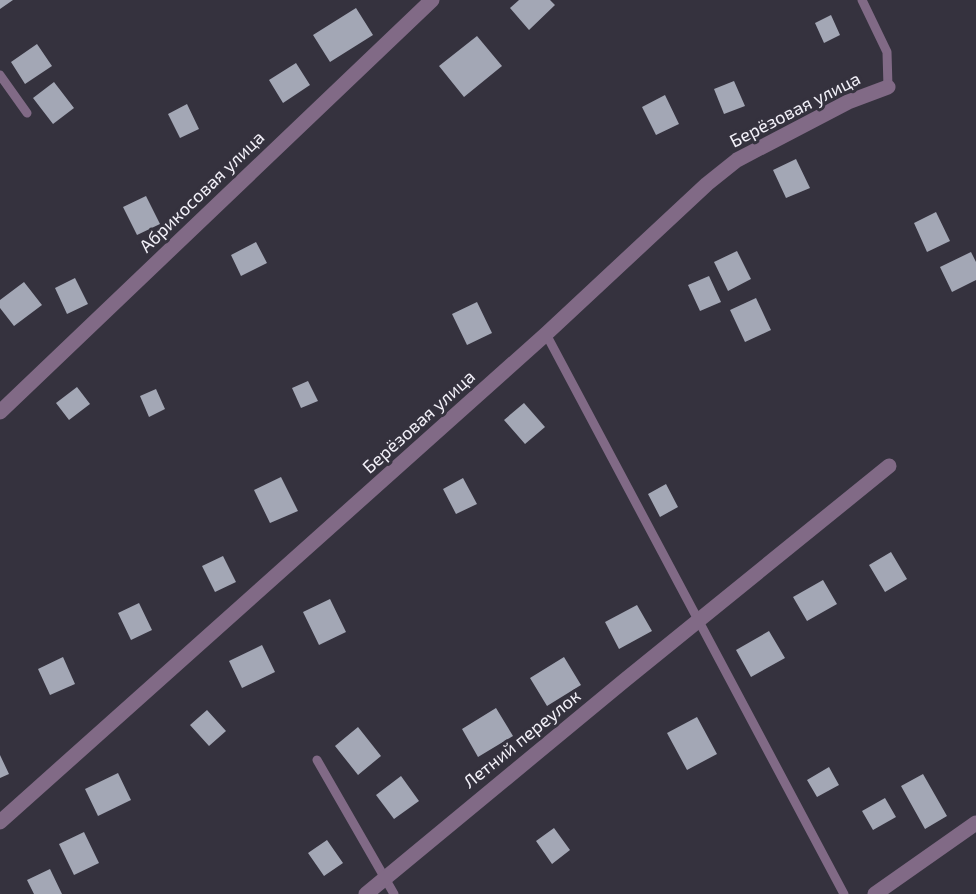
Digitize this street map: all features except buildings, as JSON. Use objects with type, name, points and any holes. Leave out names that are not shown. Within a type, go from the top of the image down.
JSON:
[{"type":"street","name":"Абрикосовая улица","points":[[0,412],[432,0]]},
{"type":"street","name":"Берёзовая улица","points":[[0,822],[546,334],[707,184],[737,159],[848,102],[888,87]]},
{"type":"street","name":"Летний переулок","points":[[368,892],[889,466]]},
{"type":"street","points":[[875,894],[976,823]]},
{"type":"lane","points":[[861,0],[887,52],[888,87]]},
{"type":"lane","points":[[0,75],[27,113]]},
{"type":"lane","points":[[546,334],[700,619],[844,894]]},
{"type":"lane","points":[[317,760],[394,894]]}]
